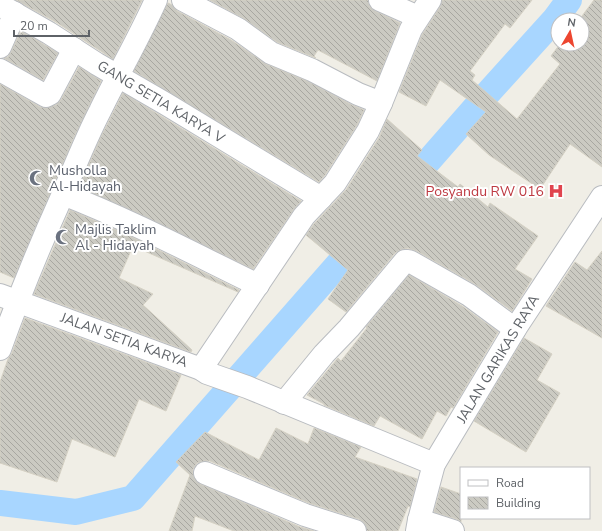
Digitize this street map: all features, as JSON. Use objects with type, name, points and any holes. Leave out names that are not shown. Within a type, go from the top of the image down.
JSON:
[{"type":"street","points":[[0,349],[9,298],[44,236],[82,149],[156,0]]},
{"type":"street","points":[[183,0],[238,29],[271,53],[312,70],[358,94],[381,103]]},
{"type":"street","points":[[204,371],[304,216],[335,183],[365,137],[381,103],[411,29],[424,8],[380,0]]},
{"type":"street","points":[[0,48],[7,9]]},
{"type":"street","name":"GANG SETIA KARYA V","points":[[7,9],[321,198]]},
{"type":"street","points":[[0,70],[46,96],[50,94],[74,49]]},
{"type":"street","points":[[63,194],[97,207],[146,230],[258,286]]},
{"type":"street","name":"JALAN GARIKAS RAYA","points":[[418,526],[434,464],[515,329],[568,255],[602,197]]},
{"type":"street","points":[[284,403],[324,354],[349,328],[405,262],[408,261],[469,295],[515,329]]},
{"type":"street","name":"JALAN SETIA KARYA","points":[[9,298],[246,387],[434,464]]},
{"type":"street","points":[[205,473],[305,515],[355,531]]},
{"type":"street","points":[[418,526],[453,531]]},
{"type":"building","points":[[16,0],[142,0],[113,59],[56,22]]},
{"type":"building","points":[[210,0],[368,0],[370,7],[375,11],[400,23],[377,81],[318,50],[314,56],[316,58],[277,42],[245,19]]},
{"type":"building","points":[[442,0],[532,0],[510,28],[505,24],[470,71],[475,75],[472,80],[517,119],[560,64],[551,56],[554,52],[590,52],[590,12],[585,12],[594,0],[602,0],[602,167],[570,144],[540,189],[489,155],[466,134],[486,112],[440,80],[426,106],[399,92],[422,35],[440,7]]},
{"type":"building","points":[[168,3],[177,11],[231,40],[266,64],[307,81],[364,110],[357,125],[319,182],[134,71]]},
{"type":"building","points":[[21,31],[58,53],[43,80],[4,58],[8,57]]},
{"type":"building","points":[[79,67],[101,81],[74,137],[14,278],[0,272],[0,84],[40,107],[46,108],[56,105],[61,100]]},
{"type":"building","points":[[123,93],[301,201],[253,269],[142,215],[79,187],[101,137]]},
{"type":"building","points":[[387,119],[422,150],[417,156],[458,187],[460,184],[488,207],[490,203],[538,236],[515,269],[532,279],[512,311],[475,284],[417,251],[408,248],[395,253],[346,312],[328,299],[348,270],[306,235],[314,224],[346,190],[379,138]]},
{"type":"building","points":[[70,210],[132,237],[239,290],[238,292],[133,246],[119,278],[153,294],[143,305],[192,350],[191,352],[34,294]]},
{"type":"building","points":[[602,251],[602,338],[546,306],[575,262],[587,270]]},
{"type":"building","points":[[409,275],[462,306],[498,332],[453,408],[451,407],[446,416],[437,411],[422,439],[380,416],[374,426],[324,405],[307,395],[338,358],[341,361],[367,328],[366,327]]},
{"type":"building","points":[[25,318],[181,375],[166,411],[139,399],[115,457],[72,439],[57,482],[0,463],[0,382]]},
{"type":"building","points":[[524,338],[552,354],[537,380],[560,393],[526,452],[474,421]]},
{"type":"building","points":[[276,428],[308,444],[314,428],[361,447],[355,457],[417,479],[410,507],[408,506],[398,531],[367,531],[364,523],[359,519],[309,503],[210,461],[204,461],[197,463],[193,469],[195,480],[200,484],[300,527],[314,531],[234,531],[195,516],[192,531],[169,531],[190,475],[176,462],[205,432],[259,460]]},
{"type":"building","points":[[441,487],[460,494],[461,522],[457,519],[434,512]]},
{"type":"waterway","points":[[403,190],[555,19],[569,0]]},
{"type":"waterway","points":[[0,503],[76,512],[133,498],[363,236]]},
{"type":"place","name":"Musholla Al-Hidayah","points":[[37,178]]},
{"type":"place","name":"Posyandu RW 016","points":[[556,191]]},
{"type":"place","name":"Majlis Taklim Al - Hidayah","points":[[63,237]]}]
